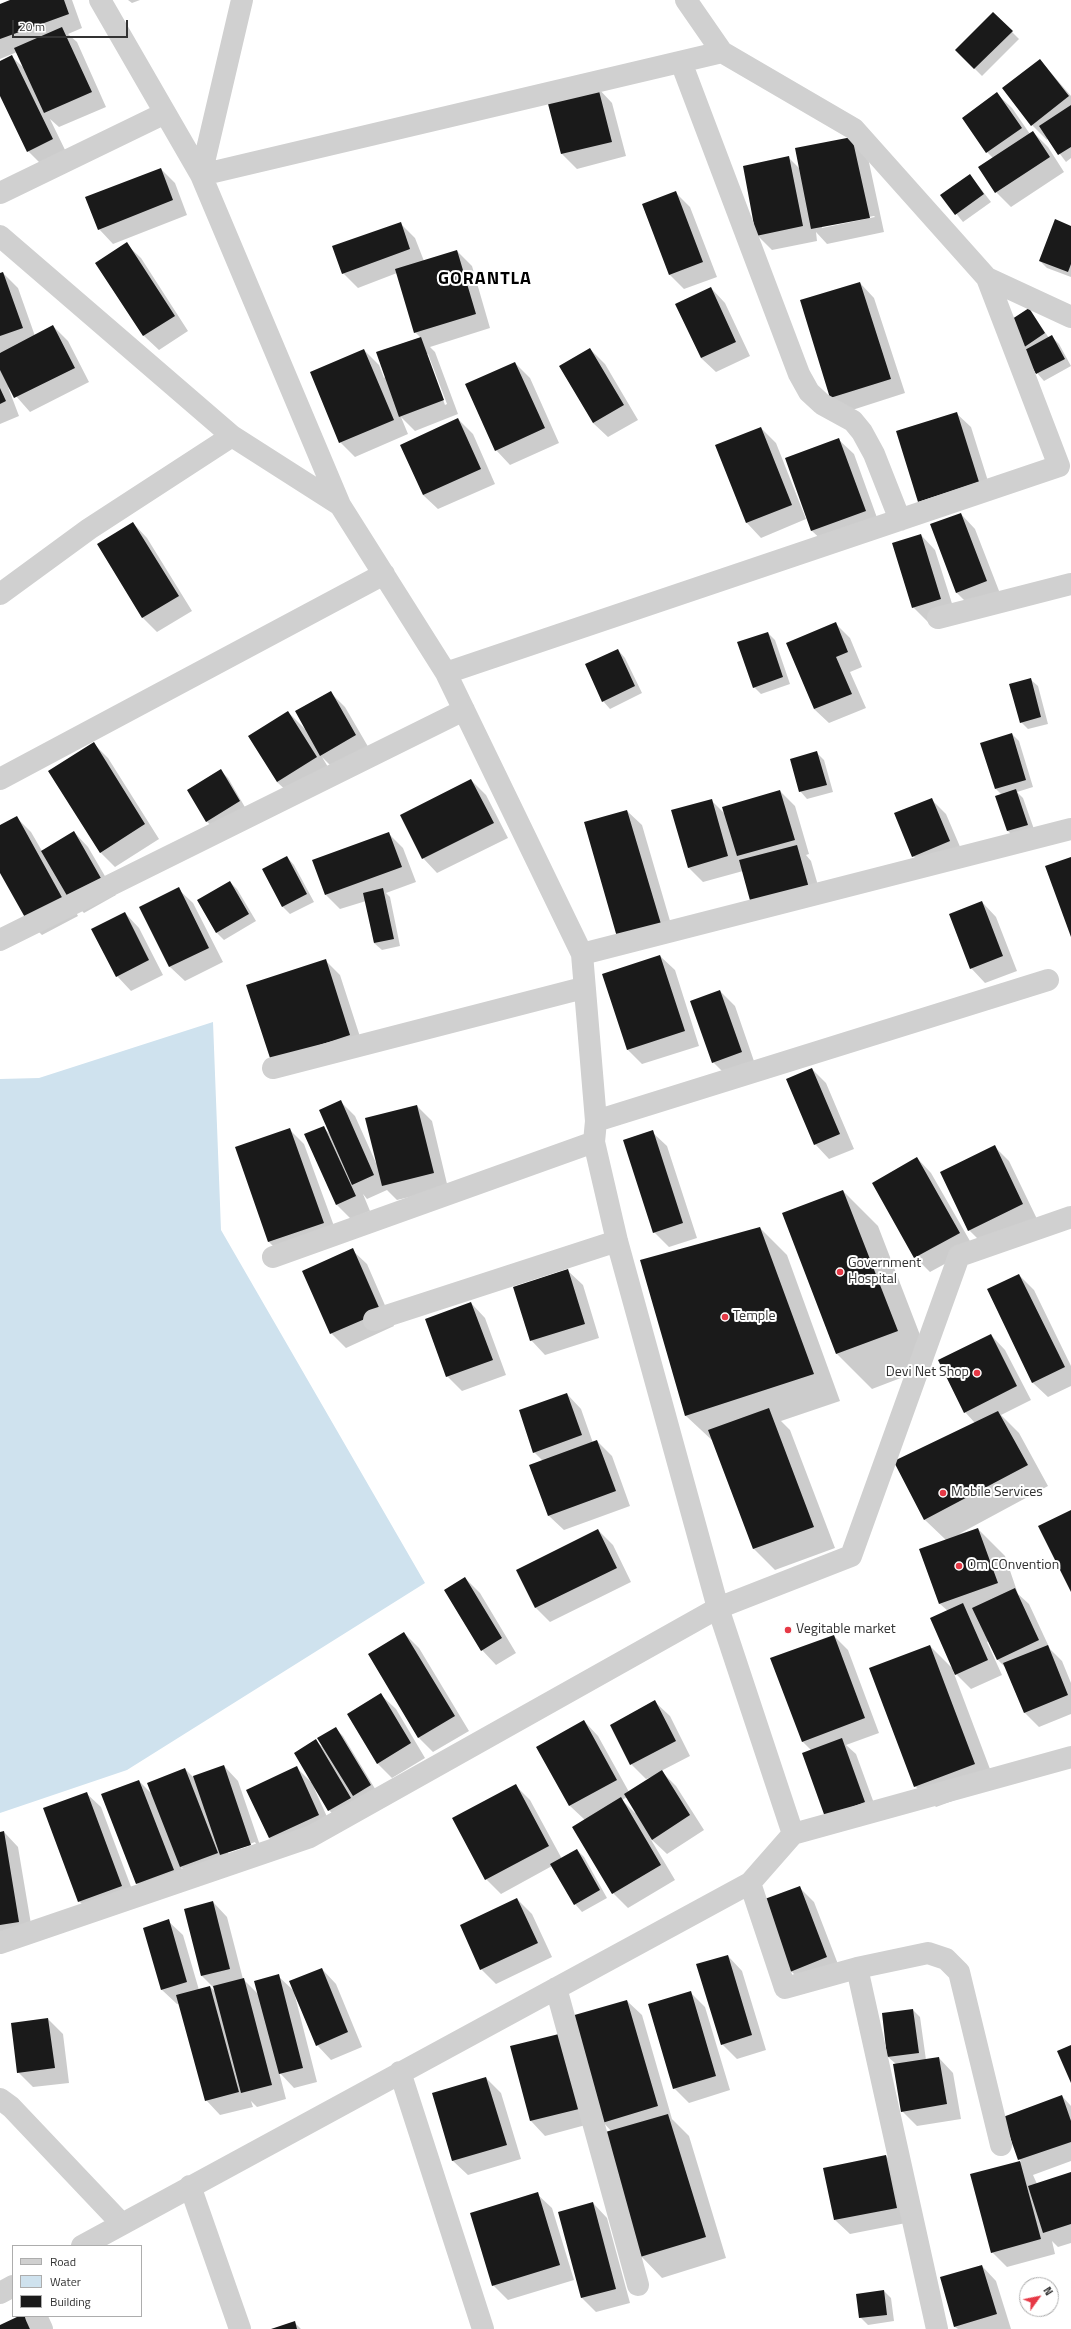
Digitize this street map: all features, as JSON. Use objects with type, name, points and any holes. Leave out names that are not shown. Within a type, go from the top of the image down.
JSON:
[{"type":"street","points":[[100,0],[201,175],[340,505],[446,673],[582,954],[595,1131],[617,1241],[718,1608],[793,1834]]},
{"type":"street","points":[[201,175],[242,0]]},
{"type":"street","points":[[446,673],[1058,466],[987,278],[854,129],[722,52],[686,0]]},
{"type":"street","points":[[201,175],[722,52]]},
{"type":"street","points":[[681,62],[780,328],[799,374],[808,392],[822,404],[853,421],[862,432],[874,454],[900,520]]},
{"type":"street","points":[[0,193],[166,113]]},
{"type":"street","points":[[0,236],[232,436],[340,505]]},
{"type":"street","points":[[987,278],[1071,318]]},
{"type":"street","points":[[0,594],[89,529],[232,436]]},
{"type":"street","points":[[0,779],[384,574]]},
{"type":"street","points":[[938,618],[1071,584]]},
{"type":"street","points":[[0,940],[464,710]]},
{"type":"street","points":[[582,954],[1071,829]]},
{"type":"street","points":[[273,1257],[595,1131],[1048,980]]},
{"type":"street","points":[[273,1068],[584,988]]},
{"type":"street","points":[[0,1943],[310,1836],[718,1608],[851,1556],[959,1256],[1071,1217]]},
{"type":"street","points":[[374,1320],[617,1241]]},
{"type":"street","points":[[84,2245],[121,2223],[750,1883],[793,1834],[1071,1757]]},
{"type":"street","points":[[750,1883],[785,1988],[857,1968],[928,1953],[946,1959],[959,1972],[1000,2145]]},
{"type":"street","points":[[857,1968],[937,2329]]},
{"type":"street","points":[[556,1988],[638,2285]]},
{"type":"street","points":[[400,2072],[483,2329]]},
{"type":"street","points":[[0,2099],[11,2107],[121,2223]]},
{"type":"street","points":[[190,2186],[240,2329]]},
{"type":"street","points":[[0,2293],[12,2287]]},
{"type":"street","points":[[36,2317],[42,2329]]},
{"type":"water","points":[[213,1022],[221,1230],[425,1583],[127,1770],[0,1813],[0,1079],[39,1078]]},
{"type":"building","points":[[10,0],[64,0],[69,14],[0,39],[0,4]]},
{"type":"building","points":[[993,12],[1013,31],[974,69],[955,50]]},
{"type":"building","points":[[62,27],[92,92],[44,113],[14,48]]},
{"type":"building","points":[[12,55],[53,139],[27,152],[0,96],[0,61]]},
{"type":"building","points":[[1040,59],[1069,96],[1031,126],[1002,88]]},
{"type":"building","points":[[598,87],[612,142],[561,154],[547,100]]},
{"type":"building","points":[[997,92],[1022,128],[986,153],[962,118]]},
{"type":"building","points":[[1071,105],[1071,147],[1058,155],[1039,126]]},
{"type":"building","points":[[1033,131],[1050,157],[995,193],[978,167]]},
{"type":"building","points":[[852,137],[870,218],[811,229],[795,148]]},
{"type":"building","points":[[789,156],[803,226],[756,236],[743,166]]},
{"type":"building","points":[[161,168],[173,200],[98,230],[85,197]]},
{"type":"building","points":[[970,174],[984,194],[955,215],[940,195]]},
{"type":"building","points":[[676,191],[703,262],[669,275],[642,204]]},
{"type":"building","points":[[1055,219],[1071,226],[1071,264],[1068,272],[1039,261]]},
{"type":"building","points":[[401,222],[410,249],[342,274],[332,246]]},
{"type":"building","points":[[127,242],[175,316],[143,336],[95,263]]},
{"type":"building","points":[[457,250],[476,314],[414,333],[395,269]]},
{"type":"building","points":[[3,272],[23,328],[0,336],[0,273]]},
{"type":"building","points":[[860,282],[891,379],[830,398],[800,300]]},
{"type":"building","points":[[711,287],[736,342],[701,358],[675,304]]},
{"type":"building","points":[[1029,308],[1045,333],[1023,348],[1006,323]]},
{"type":"building","points":[[53,325],[75,368],[14,398],[0,370],[0,353]]},
{"type":"building","points":[[1052,335],[1065,359],[1036,374],[1023,351]]},
{"type":"building","points":[[421,337],[444,400],[399,417],[376,352]]},
{"type":"building","points":[[590,348],[624,405],[593,423],[559,366]]},
{"type":"building","points":[[364,349],[394,420],[339,443],[310,372]]},
{"type":"building","points":[[515,362],[545,428],[495,451],[465,384]]},
{"type":"building","points":[[0,388],[6,401],[0,404]]},
{"type":"building","points":[[957,412],[979,482],[918,502],[896,431]]},
{"type":"building","points":[[458,418],[481,469],[423,495],[400,445]]},
{"type":"building","points":[[761,427],[792,505],[746,523],[715,445]]},
{"type":"building","points":[[839,438],[866,511],[811,531],[785,458]]},
{"type":"building","points":[[961,513],[987,581],[956,593],[930,524]]},
{"type":"building","points":[[133,522],[179,596],[142,618],[97,544]]},
{"type":"building","points":[[921,534],[941,599],[912,608],[892,543]]},
{"type":"building","points":[[836,622],[848,652],[836,657],[852,694],[814,709],[786,643]]},
{"type":"building","points":[[768,632],[783,677],[753,688],[737,642]]},
{"type":"building","points":[[618,649],[635,686],[602,702],[585,664]]},
{"type":"building","points":[[1031,678],[1041,717],[1020,723],[1009,684]]},
{"type":"building","points":[[331,691],[356,735],[320,756],[295,711]]},
{"type":"building","points":[[288,711],[317,757],[277,782],[248,736]]},
{"type":"building","points":[[1012,733],[1026,780],[995,789],[980,743]]},
{"type":"building","points":[[94,742],[145,824],[100,853],[48,771]]},
{"type":"building","points":[[817,751],[827,785],[799,792],[790,759]]},
{"type":"building","points":[[221,769],[240,801],[206,822],[187,790]]},
{"type":"building","points":[[471,779],[494,823],[422,859],[400,815]]},
{"type":"building","points":[[1016,789],[1028,825],[1007,831],[995,796]]},
{"type":"building","points":[[780,790],[795,840],[737,856],[722,807]]},
{"type":"building","points":[[932,798],[950,841],[912,857],[894,813]]},
{"type":"building","points":[[712,799],[728,856],[688,868],[671,810]]},
{"type":"building","points":[[627,810],[661,924],[617,937],[584,822]]},
{"type":"building","points":[[17,816],[64,901],[27,921],[0,873],[0,825]]},
{"type":"building","points":[[74,831],[102,880],[69,899],[41,851]]},
{"type":"building","points":[[389,832],[402,867],[325,895],[312,860]]},
{"type":"building","points":[[797,845],[809,888],[751,904],[739,860]]},
{"type":"building","points":[[287,856],[307,894],[282,907],[262,869]]},
{"type":"building","points":[[1071,857],[1071,937],[1045,866]]},
{"type":"building","points":[[230,881],[249,914],[216,933],[197,900]]},
{"type":"building","points":[[179,887],[209,948],[169,967],[139,907]]},
{"type":"building","points":[[383,888],[394,939],[374,943],[363,893]]},
{"type":"building","points":[[982,901],[1003,956],[970,969],[949,914]]},
{"type":"building","points":[[125,912],[149,960],[116,977],[91,929]]},
{"type":"building","points":[[660,955],[685,1031],[627,1050],[602,974]]},
{"type":"building","points":[[326,959],[350,1035],[271,1061],[246,985]]},
{"type":"building","points":[[720,990],[742,1052],[712,1063],[690,1001]]},
{"type":"building","points":[[812,1068],[840,1134],[814,1145],[786,1079]]},
{"type":"building","points":[[341,1100],[374,1175],[352,1185],[319,1110]]},
{"type":"building","points":[[417,1105],[434,1173],[382,1186],[365,1118]]},
{"type":"building","points":[[324,1126],[356,1196],[336,1205],[304,1134]]},
{"type":"building","points":[[290,1128],[324,1223],[268,1242],[235,1147]]},
{"type":"building","points":[[653,1130],[683,1223],[653,1233],[623,1140]]},
{"type":"building","points":[[995,1145],[1023,1204],[968,1231],[940,1172]]},
{"type":"building","points":[[917,1157],[960,1233],[914,1258],[872,1183]]},
{"type":"building","name":"Government Hospital","points":[[843,1190],[898,1331],[836,1354],[782,1213]]},
{"type":"building","name":"Temple","points":[[760,1227],[814,1374],[685,1416],[640,1260]]},
{"type":"building","points":[[353,1248],[381,1312],[330,1334],[302,1271]]},
{"type":"building","points":[[568,1269],[585,1324],[530,1341],[513,1287]]},
{"type":"building","points":[[1019,1274],[1065,1367],[1032,1383],[987,1289]]},
{"type":"building","points":[[471,1302],[493,1360],[446,1377],[425,1319]]},
{"type":"building","name":"Devi Net Shop","points":[[991,1334],[1017,1386],[964,1413],[938,1360]]},
{"type":"building","points":[[567,1393],[582,1435],[533,1453],[519,1410]]},
{"type":"building","points":[[769,1408],[814,1527],[753,1549],[708,1430]]},
{"type":"building","name":"Mobile Services","points":[[998,1411],[1028,1465],[924,1520],[895,1464],[896,1460]]},
{"type":"building","points":[[597,1440],[616,1491],[548,1516],[529,1465]]},
{"type":"building","points":[[1071,1510],[1071,1592],[1038,1526]]},
{"type":"building","name":"Om COnvention","points":[[978,1528],[998,1583],[939,1604],[919,1549]]},
{"type":"building","points":[[598,1529],[617,1568],[535,1608],[516,1570]]},
{"type":"building","points":[[465,1577],[502,1638],[481,1651],[444,1590]]},
{"type":"building","points":[[1015,1588],[1039,1640],[997,1660],[972,1608]]},
{"type":"building","points":[[963,1603],[988,1660],[955,1675],[930,1618]]},
{"type":"building","points":[[404,1632],[455,1716],[418,1738],[368,1654]]},
{"type":"building","points":[[834,1635],[865,1718],[802,1742],[770,1658]]},
{"type":"building","points":[[930,1645],[975,1764],[914,1787],[869,1668]]},
{"type":"building","points":[[1048,1645],[1068,1695],[1024,1713],[1003,1663]]},
{"type":"building","points":[[381,1693],[411,1743],[377,1764],[347,1714]]},
{"type":"building","points":[[655,1700],[676,1741],[630,1765],[610,1725]]},
{"type":"building","points":[[584,1720],[617,1780],[569,1806],[536,1747]]},
{"type":"building","points":[[336,1727],[371,1785],[353,1796],[317,1738]]},
{"type":"building","points":[[842,1738],[865,1802],[825,1817],[802,1753]]},
{"type":"building","points":[[316,1739],[351,1798],[328,1811],[294,1753]]},
{"type":"building","points":[[224,1765],[251,1845],[220,1855],[193,1776]]},
{"type":"building","points":[[297,1766],[319,1815],[269,1838],[246,1790]]},
{"type":"building","points":[[185,1768],[218,1853],[180,1867],[147,1783]]},
{"type":"building","points":[[662,1770],[690,1815],[652,1840],[624,1794]]},
{"type":"building","points":[[139,1780],[174,1870],[136,1884],[101,1794]]},
{"type":"building","points":[[516,1784],[549,1846],[485,1880],[452,1818]]},
{"type":"building","points":[[87,1792],[122,1886],[78,1902],[43,1808]]},
{"type":"building","points":[[621,1797],[661,1865],[612,1894],[572,1827]]},
{"type":"building","points":[[4,1831],[19,1922],[0,1925],[0,1832]]},
{"type":"building","points":[[577,1849],[600,1890],[574,1905],[550,1864]]},
{"type":"building","points":[[800,1886],[827,1957],[790,1972],[762,1900]]},
{"type":"building","points":[[517,1898],[538,1943],[480,1970],[460,1925]]},
{"type":"building","points":[[213,1901],[230,1969],[201,1976],[184,1909]]},
{"type":"building","points":[[169,1919],[187,1982],[161,1990],[143,1928]]},
{"type":"building","points":[[728,1955],[752,2035],[721,2045],[696,1964]]},
{"type":"building","points":[[322,1968],[348,2032],[316,2046],[289,1981]]},
{"type":"building","points":[[279,1974],[303,2068],[279,2074],[254,1981]]},
{"type":"building","points":[[244,1978],[272,2085],[241,2093],[213,1986]]},
{"type":"building","points":[[210,1986],[239,2092],[205,2101],[176,1995]]},
{"type":"building","points":[[691,1991],[716,2076],[673,2089],[648,2004]]},
{"type":"building","points":[[627,2000],[658,2106],[602,2123],[571,2016]]},
{"type":"building","points":[[913,2009],[919,2053],[887,2057],[882,2013]]},
{"type":"building","points":[[48,2018],[55,2068],[17,2073],[11,2023]]},
{"type":"building","points":[[559,2034],[579,2109],[530,2121],[510,2046]]},
{"type":"building","points":[[1071,2045],[1071,2083],[1057,2051]]},
{"type":"building","points":[[939,2057],[947,2104],[901,2112],[893,2064]]},
{"type":"building","points":[[486,2077],[507,2145],[452,2161],[432,2093]]},
{"type":"building","points":[[1062,2095],[1071,2121],[1071,2142],[1018,2160],[1003,2117]]},
{"type":"building","points":[[668,2114],[706,2237],[640,2257],[602,2133]]},
{"type":"building","points":[[886,2155],[897,2208],[834,2220],[823,2168]]},
{"type":"building","points":[[1020,2161],[1041,2239],[991,2253],[970,2174]]},
{"type":"building","points":[[1071,2172],[1071,2224],[1043,2233],[1028,2186]]},
{"type":"building","points":[[538,2192],[560,2265],[492,2286],[470,2213]]},
{"type":"building","points":[[593,2202],[616,2289],[581,2298],[558,2212]]},
{"type":"building","points":[[982,2265],[997,2314],[954,2327],[940,2277]]},
{"type":"building","points":[[884,2290],[887,2315],[859,2318],[856,2294]]},
{"type":"building","points":[[17,2317],[25,2317],[31,2329],[0,2329],[0,2325]]},
{"type":"building","points":[[295,2321],[297,2329],[271,2329]]},
{"type":"place","name":"Government Hospital","points":[[840,1272]]},
{"type":"place","name":"Temple","points":[[725,1317]]},
{"type":"place","name":"Devi Net Shop","points":[[977,1373]]},
{"type":"place","name":"Mobile Services","points":[[943,1493]]},
{"type":"place","name":"Om COnvention","points":[[959,1566]]},
{"type":"place","name":"Vegitable market","points":[[788,1630]]},
{"type":"district","name":"GORANTLA","points":[[485,280]]}]
